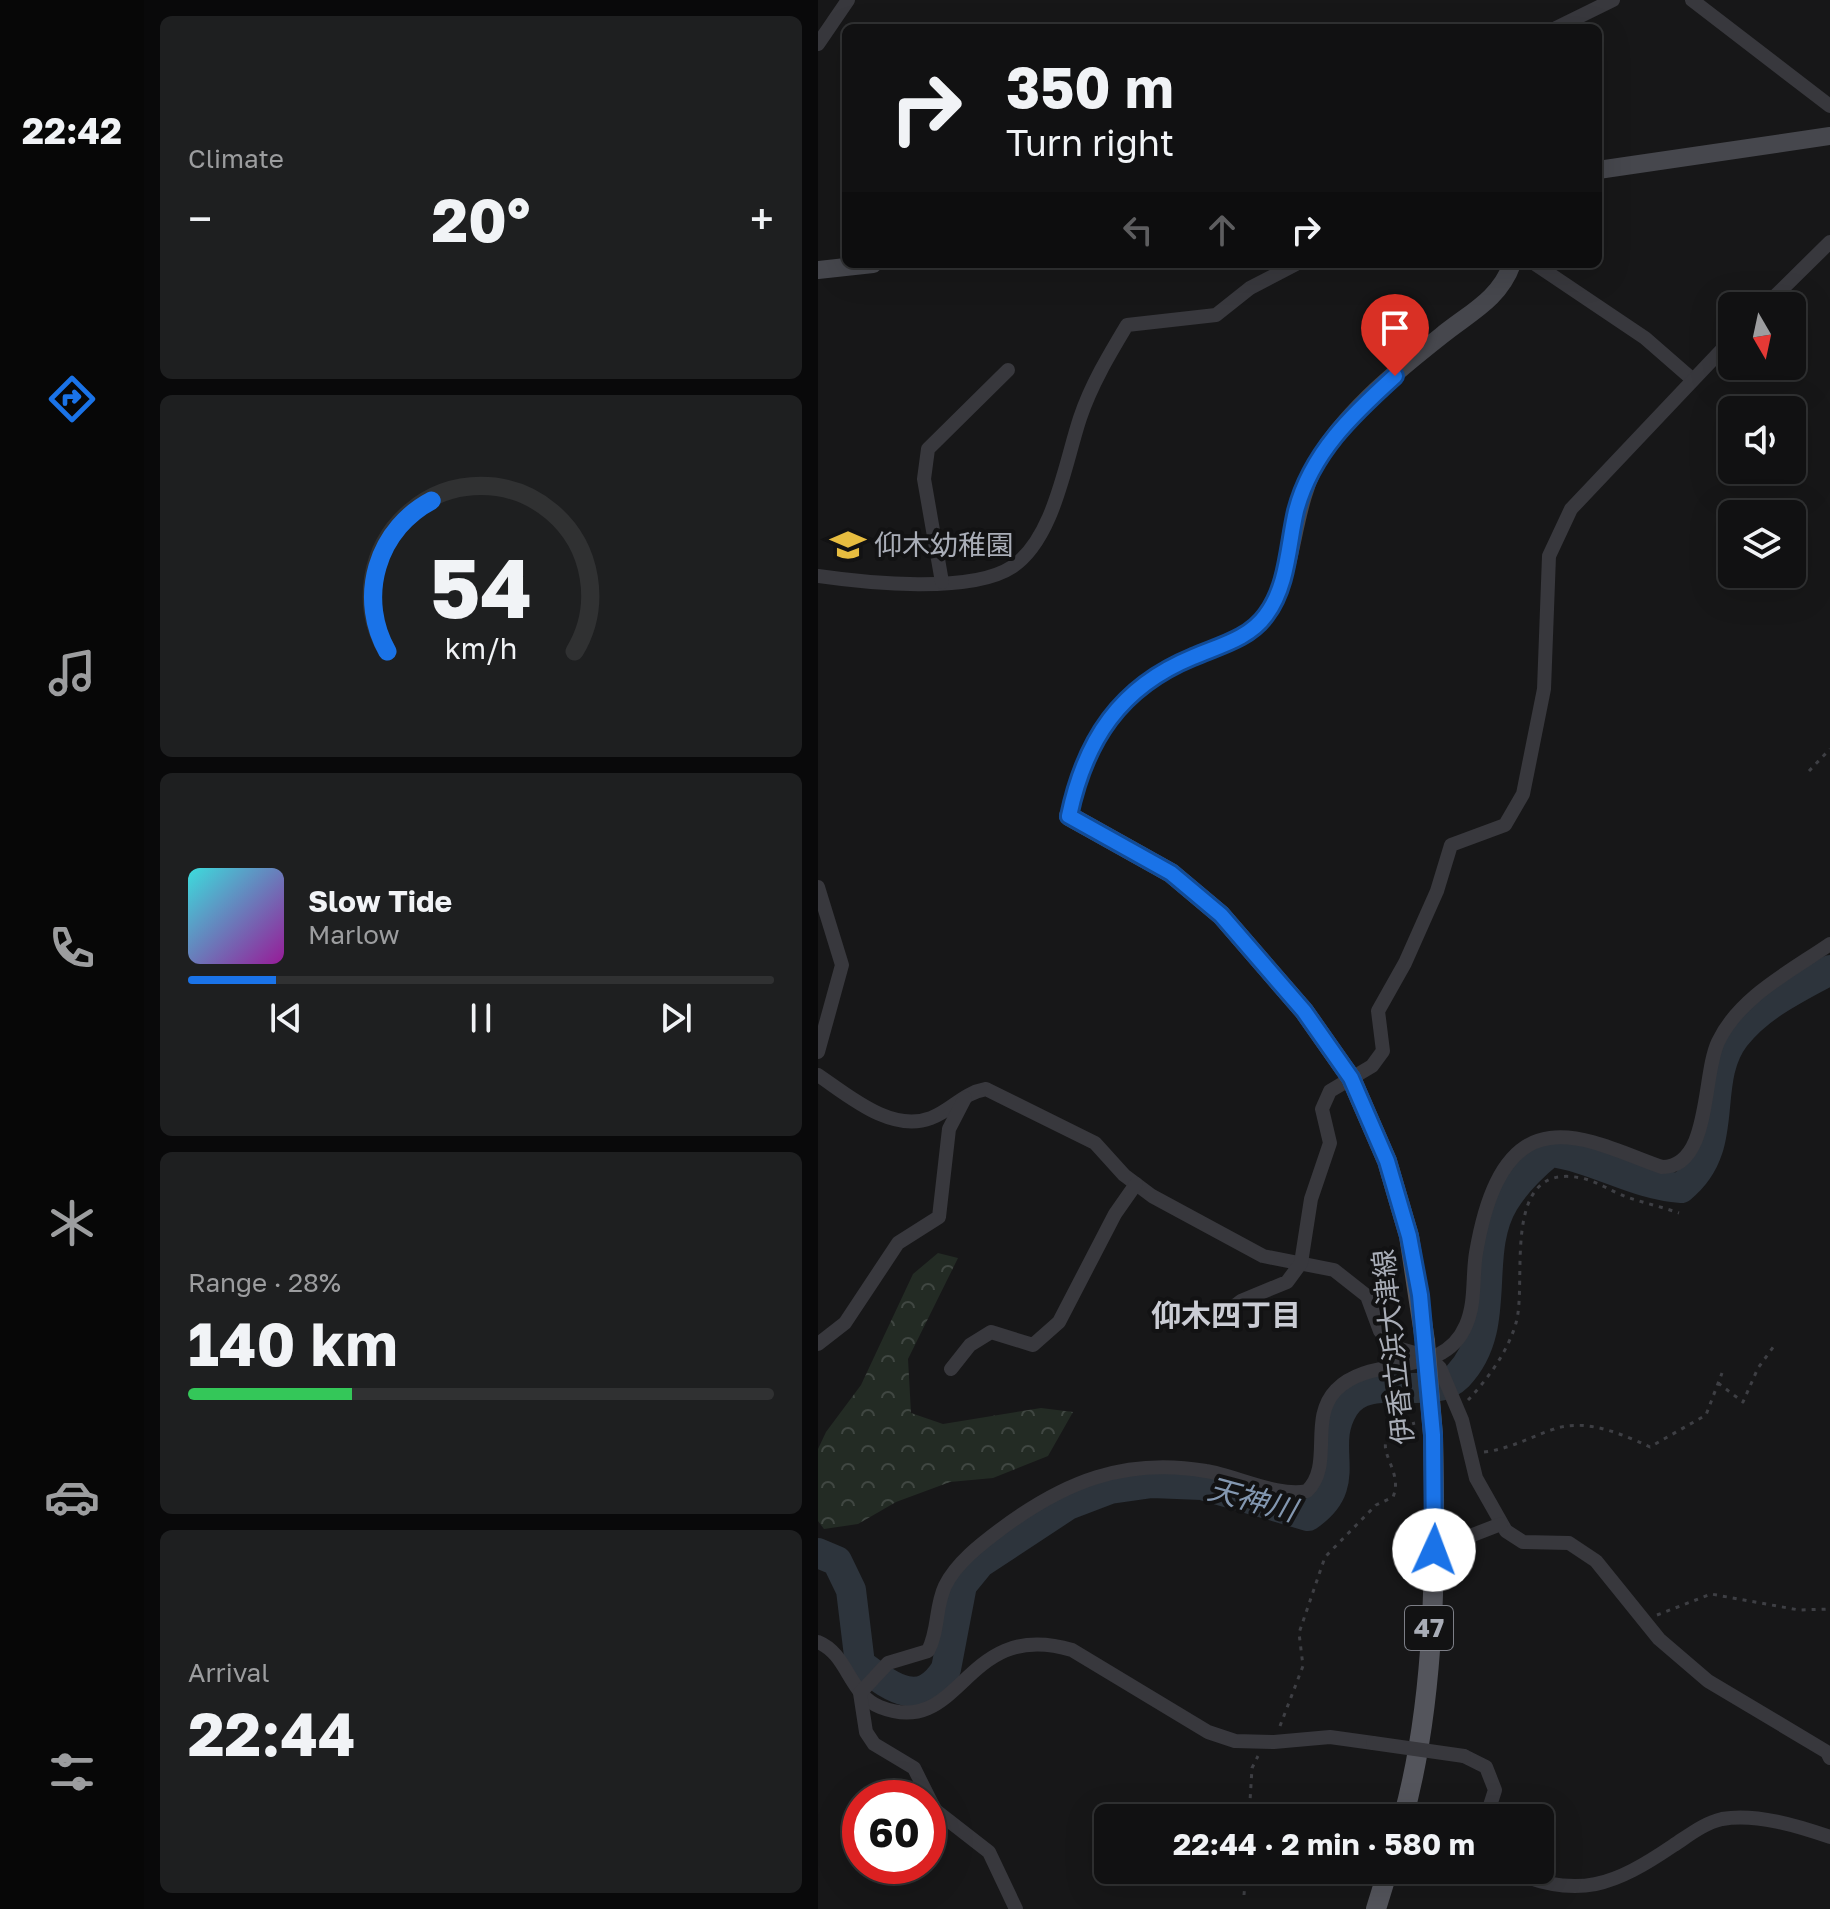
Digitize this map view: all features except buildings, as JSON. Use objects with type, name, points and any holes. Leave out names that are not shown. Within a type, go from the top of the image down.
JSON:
[{"type":"main road","name":"伊香立浜大津線","points":[[1069,816],[1171,873],[1221,915],[1304,1011],[1351,1078],[1387,1161],[1409,1236],[1432,1355],[1427,1428],[1434,1550],[1422,1707],[1405,1804]]},
{"type":"main road","points":[[1376,1909],[1384,1884]]},
{"type":"street","points":[[818,44],[848,0]]},
{"type":"street","points":[[1564,24],[1613,0]]},
{"type":"street","points":[[1692,0],[1830,106]]},
{"type":"street","points":[[1602,169],[1830,136]]},
{"type":"street","points":[[1779,292],[1830,242]]},
{"type":"street","points":[[818,270],[842,267]]},
{"type":"street","points":[[818,576],[942,582],[984,578],[1011,568],[1029,552],[1059,491],[1081,417],[1107,358],[1127,325],[1216,315],[1250,288],[1288,268]]},
{"type":"street","points":[[1069,816],[1088,752],[1116,709],[1151,676],[1234,641],[1266,616],[1286,566],[1303,490],[1320,456],[1349,417],[1442,335],[1488,303],[1510,268]]},
{"type":"street","points":[[1541,268],[1645,338],[1692,379]]},
{"type":"street","points":[[1228,1311],[1241,1301],[1287,1282],[1301,1263],[1311,1199],[1330,1143],[1322,1109],[1330,1091],[1372,1066],[1383,1051],[1378,1011],[1405,963],[1437,891],[1451,845],[1505,825],[1523,794],[1544,689],[1547,585],[1555,537],[1589,487],[1718,353]]},
{"type":"street","points":[[942,582],[924,479],[928,449],[1008,370]]},
{"type":"street","points":[[818,887],[842,965],[818,1052]]},
{"type":"street","points":[[1016,1909],[989,1852],[949,1824],[935,1810],[914,1768],[874,1744],[866,1732],[863,1688],[888,1663],[928,1651],[934,1639],[946,1584],[961,1563],[986,1540],[1046,1498],[1088,1478],[1152,1467],[1200,1470],[1289,1492],[1307,1491],[1318,1479],[1321,1417],[1335,1391],[1368,1370],[1407,1367],[1450,1347],[1466,1327],[1473,1303],[1483,1212],[1497,1181],[1512,1161],[1531,1145],[1550,1138],[1580,1140],[1662,1167],[1676,1167],[1686,1161],[1699,1130],[1718,1043],[1728,1025],[1770,985],[1830,944]]},
{"type":"street","points":[[818,1075],[877,1112],[912,1121],[932,1118],[970,1092],[986,1089],[1095,1143],[1136,1184],[1263,1256],[1334,1270],[1367,1296],[1380,1331],[1397,1348],[1432,1355]]},
{"type":"street","points":[[818,1344],[845,1323],[898,1243],[939,1217],[949,1129],[957,1107],[970,1092]]},
{"type":"street","points":[[951,1369],[970,1345],[991,1332],[1033,1345],[1059,1322],[1115,1214],[1136,1184]]},
{"type":"street","points":[[1432,1355],[1459,1411],[1468,1454],[1501,1524],[1523,1542],[1569,1543],[1596,1561],[1643,1621],[1708,1681],[1827,1752],[1830,1758]]},
{"type":"street","points":[[1434,1550],[1501,1524]]},
{"type":"street","points":[[818,1642],[836,1655],[880,1707],[901,1712],[924,1711],[944,1701],[991,1655],[1028,1642],[1047,1642],[1072,1650],[1208,1732],[1235,1741],[1270,1742],[1330,1737],[1464,1756],[1486,1767],[1495,1790],[1490,1804]]},
{"type":"street","points":[[1554,1884],[1604,1883],[1629,1875],[1695,1831],[1718,1820],[1739,1817],[1830,1837]]},
{"type":"path","points":[[1809,771],[1830,749]]},
{"type":"path","points":[[1459,1411],[1494,1369],[1516,1323],[1522,1224],[1532,1200],[1544,1184],[1562,1177],[1582,1178],[1625,1197],[1679,1213]]},
{"type":"path","points":[[1718,1383],[1743,1402],[1758,1368],[1774,1346]]},
{"type":"path","points":[[1468,1454],[1506,1449],[1557,1428],[1581,1426],[1614,1431],[1650,1447],[1706,1415],[1722,1373]]},
{"type":"path","points":[[1250,1804],[1252,1768],[1270,1742],[1303,1666],[1299,1633],[1325,1557],[1376,1505],[1393,1497],[1393,1477],[1384,1448],[1387,1437],[1395,1428],[1427,1428]]},
{"type":"path","points":[[1643,1621],[1711,1594],[1799,1610],[1830,1609]]},
{"type":"path","points":[[1244,1895],[1245,1884]]},
{"type":"green space","points":[[938,1253],[958,1258],[908,1359],[911,1413],[943,1424],[1041,1408],[1073,1412],[1048,1456],[993,1478],[950,1482],[896,1502],[858,1524],[824,1529],[818,1521],[818,1449],[826,1432],[861,1385],[913,1274]]},
{"type":"waterway","name":"天神川","points":[[818,1553],[837,1561],[851,1590],[860,1664],[882,1680],[915,1692],[936,1682],[946,1669],[962,1585],[980,1563],[1068,1505],[1110,1489],[1152,1483],[1202,1485],[1308,1516],[1323,1504],[1331,1491],[1337,1422],[1354,1396],[1383,1388],[1446,1384],[1458,1376],[1472,1357],[1481,1336],[1485,1313],[1490,1245],[1495,1223],[1504,1202],[1525,1175],[1550,1152],[1648,1182],[1681,1188],[1697,1171],[1706,1153],[1712,1134],[1719,1074],[1735,1037],[1767,1007],[1830,970]]},
{"type":"place","name":"仰木幼稚園","points":[[848,545]]},
{"type":"district","name":"仰木四丁目","points":[[1226,1316]]},
{"type":"route","points":[[1395,376],[1349,417],[1320,456],[1296,510],[1286,566],[1266,616],[1234,641],[1151,676],[1116,709],[1088,752],[1075,787],[1069,816],[1171,873],[1221,915],[1256,951],[1304,1011],[1351,1078],[1387,1161],[1409,1236],[1420,1295],[1433,1435],[1434,1550]]}]
